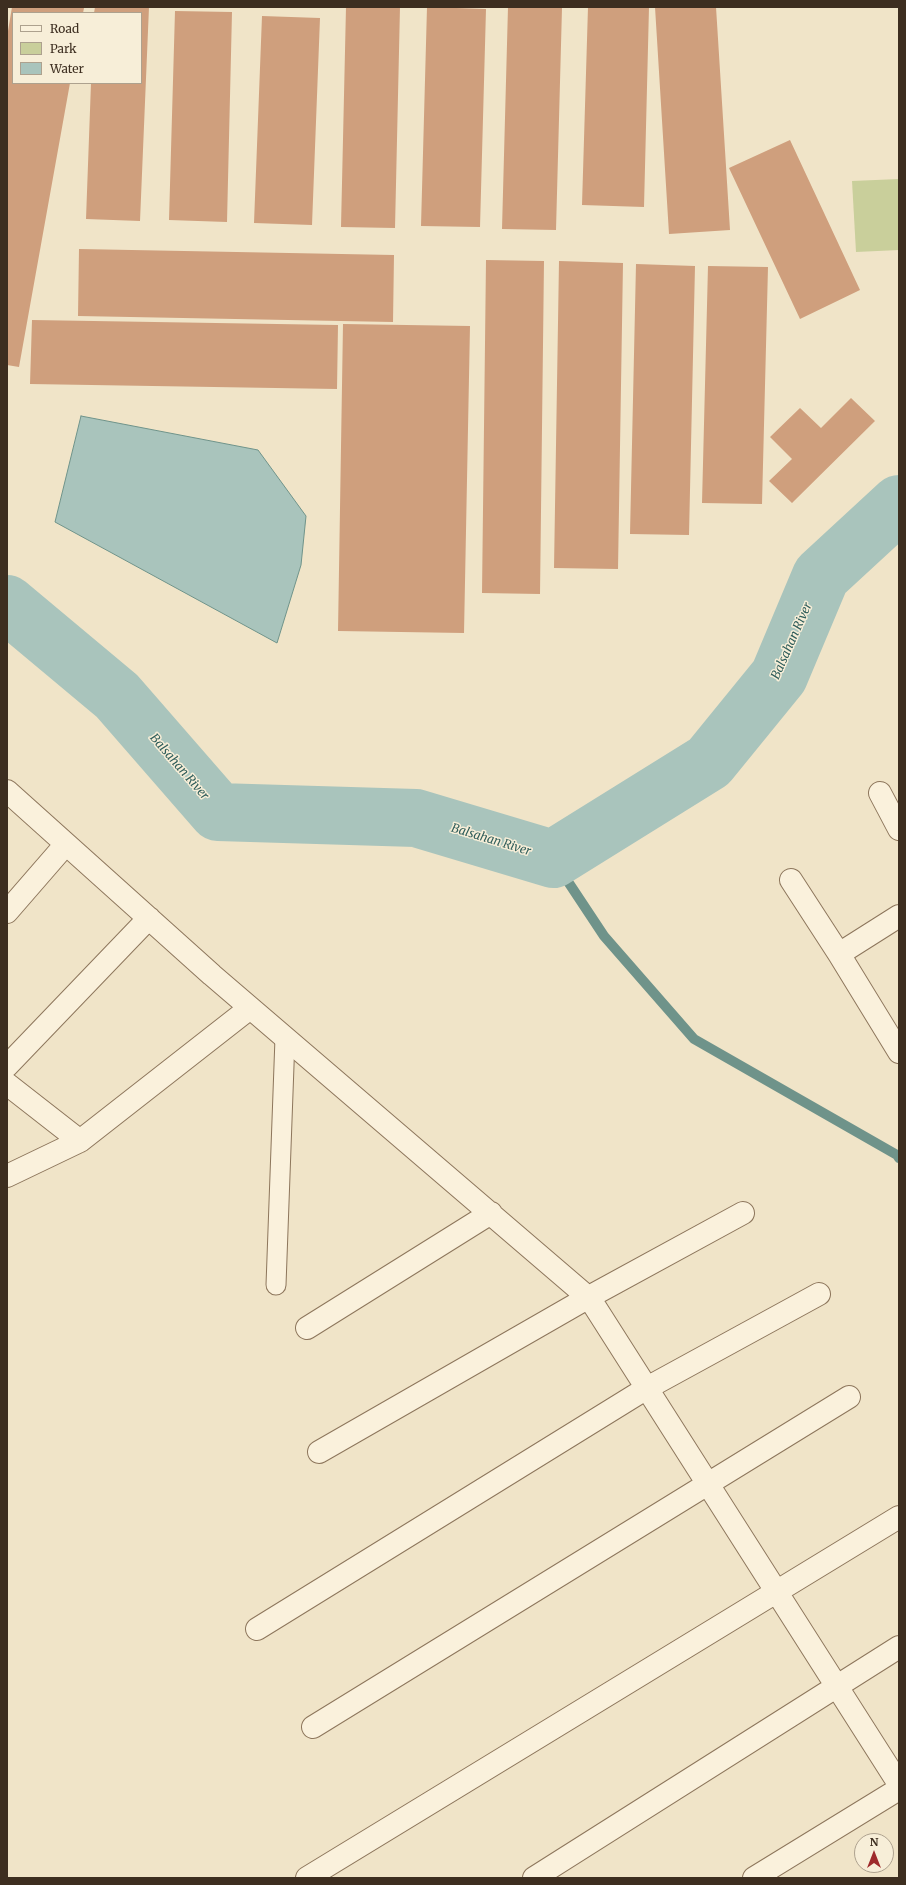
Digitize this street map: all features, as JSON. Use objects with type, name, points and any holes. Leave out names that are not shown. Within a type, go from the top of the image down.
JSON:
[{"type":"street","points":[[7,791],[250,1008],[589,1297],[899,1784]]},
{"type":"street","points":[[880,793],[899,829]]},
{"type":"street","points":[[7,912],[66,844]]},
{"type":"street","points":[[791,880],[839,954],[899,1052]]},
{"type":"street","points":[[839,954],[899,916]]},
{"type":"street","points":[[7,1066],[149,918]]},
{"type":"street","points":[[7,1176],[80,1141],[250,1008]]},
{"type":"street","points":[[7,1084],[80,1141]]},
{"type":"street","points":[[307,1328],[491,1213]]},
{"type":"street","points":[[319,1452],[589,1297],[743,1213]]},
{"type":"street","points":[[257,1629],[647,1388],[819,1294]]},
{"type":"street","points":[[314,1728],[849,1397]]},
{"type":"street","points":[[307,1878],[776,1590],[899,1517]]},
{"type":"street","points":[[534,1878],[836,1685],[899,1647]]},
{"type":"street","points":[[754,1878],[899,1789]]},
{"type":"lane","points":[[276,1285],[285,1038]]},
{"type":"green space","points":[[899,179],[899,250],[856,252],[852,181]]},
{"type":"water","points":[[81,416],[258,450],[306,516],[301,565],[277,643],[55,522]]},
{"type":"building","points":[[12,7],[84,8],[83,12],[12,12],[12,84],[70,84],[19,367],[7,365],[7,37]]},
{"type":"building","points":[[95,7],[149,7],[140,221],[86,219],[91,84],[142,84],[142,12],[94,12]]},
{"type":"building","points":[[346,7],[400,7],[395,228],[341,227]]},
{"type":"building","points":[[427,7],[486,9],[480,227],[421,226]]},
{"type":"building","points":[[508,7],[562,8],[556,230],[502,229]]},
{"type":"building","points":[[588,7],[649,7],[644,207],[582,205]]},
{"type":"building","points":[[655,7],[716,7],[730,230],[669,234]]},
{"type":"building","points":[[175,11],[232,12],[227,222],[169,220]]},
{"type":"building","points":[[262,16],[320,18],[312,225],[254,223]]},
{"type":"building","points":[[790,140],[860,290],[800,319],[729,168]]},
{"type":"building","points":[[79,249],[394,255],[393,322],[78,316]]},
{"type":"building","points":[[486,260],[544,261],[540,594],[482,593]]},
{"type":"building","points":[[559,261],[623,263],[618,569],[554,568]]},
{"type":"building","points":[[636,264],[695,266],[689,535],[630,534]]},
{"type":"building","points":[[708,266],[768,267],[762,504],[702,503]]},
{"type":"building","points":[[32,320],[338,325],[337,389],[30,384]]},
{"type":"building","points":[[343,324],[470,326],[464,633],[338,631]]},
{"type":"building","points":[[851,398],[875,421],[792,503],[769,481],[792,459],[770,437],[800,408],[821,428]]},
{"type":"waterway","name":"Balsahan River","points":[[7,604],[117,696],[218,812],[416,818],[553,859],[709,762],[779,676],[821,576],[899,504]]},
{"type":"waterway","points":[[553,859],[604,936],[694,1039],[897,1155],[899,1158]]}]
